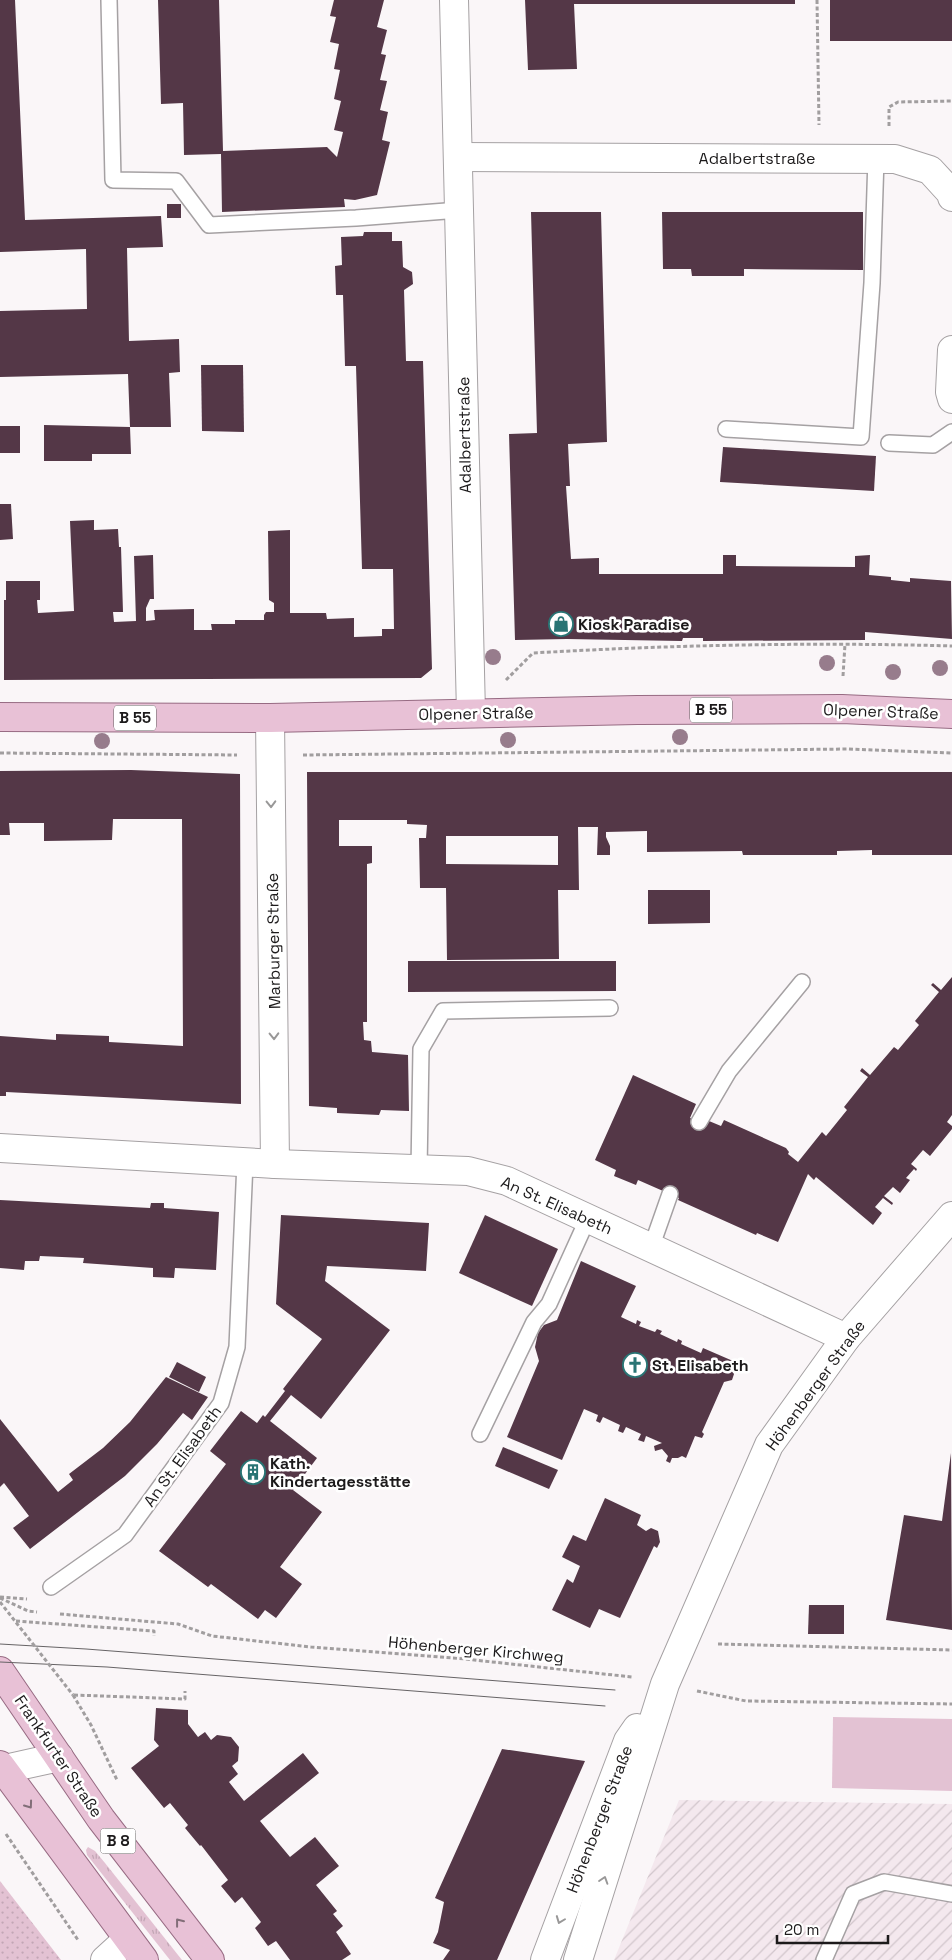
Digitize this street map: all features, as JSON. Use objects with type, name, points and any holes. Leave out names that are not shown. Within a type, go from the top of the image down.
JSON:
[{"type":"main road","name":"Olpener Straße","points":[[0,717],[270,718],[647,710],[842,709],[952,714]]},
{"type":"main road","name":"Frankfurter Straße","points":[[0,1671],[101,1819],[210,1960]]},
{"type":"main road","points":[[1,1768],[136,1950]]},
{"type":"street","name":"Adalbertstraße","points":[[454,0],[471,713]]},
{"type":"street","name":"Adalbertstraße","points":[[458,158],[896,159],[930,170],[951,193],[952,197]]},
{"type":"street","points":[[952,350],[950,392],[952,399]]},
{"type":"street","name":"Marburger Straße","points":[[270,718],[275,1164]]},
{"type":"street","name":"An St. Elisabeth","points":[[0,1148],[275,1164],[468,1171],[507,1181],[846,1338]]},
{"type":"street","name":"Höhenberger Straße","points":[[578,1960],[665,1684],[769,1446],[846,1338],[952,1216]]},
{"type":"street","name":"Höhenberger Straße","points":[[545,1960],[628,1741],[665,1684]]},
{"type":"street","points":[[1,1768],[59,1757]]},
{"type":"street","points":[[105,1960],[136,1950]]},
{"type":"lane","points":[[109,0],[112,180],[176,181],[209,224],[356,218],[459,210]]},
{"type":"lane","points":[[726,429],[861,436],[882,159]]},
{"type":"lane","points":[[889,443],[933,445],[952,432]]},
{"type":"lane","points":[[699,1122],[729,1070],[802,982]]},
{"type":"lane","points":[[419,1170],[420,1049],[443,1011],[610,1008]]},
{"type":"lane","name":"An St. Elisabeth","points":[[51,1587],[125,1535],[221,1403],[237,1347],[245,1162]]},
{"type":"lane","points":[[651,1248],[670,1194]]},
{"type":"lane","points":[[480,1434],[534,1322],[549,1304],[588,1218]]},
{"type":"lane","points":[[824,1960],[853,1894],[884,1882],[952,1894]]},
{"type":"path","points":[[817,0],[819,158]]},
{"type":"path","points":[[882,159],[889,107],[898,102],[952,102]]},
{"type":"path","points":[[471,713],[533,654],[654,646],[886,644],[952,646]]},
{"type":"path","points":[[0,753],[271,755],[848,749],[952,753]]},
{"type":"path","points":[[0,1599],[34,1599]]},
{"type":"path","points":[[0,1599],[28,1611],[38,1612]]},
{"type":"path","points":[[0,1599],[73,1695],[184,1699],[185,1691]]},
{"type":"path","name":"Höhenberger Kirchweg","points":[[56,1613],[178,1624],[212,1636],[311,1647],[465,1659],[626,1676],[746,1701],[952,1704]]},
{"type":"path","points":[[16,1621],[154,1631],[154,1636]]},
{"type":"path","points":[[683,1643],[952,1650]]},
{"type":"path","points":[[5,1833],[81,1944]]},
{"type":"shaded area","points":[[679,1800],[952,1804],[952,1960],[614,1960]]},
{"type":"green space","points":[[833,1717],[952,1719],[952,1791],[832,1788]]},
{"type":"green space","points":[[88,1847],[95,1851],[105,1863],[182,1960],[170,1960],[87,1855],[86,1850]]},
{"type":"green space","points":[[0,1881],[61,1960],[0,1960]]},
{"type":"building","points":[[0,0],[15,0],[25,220],[161,216],[163,247],[127,248],[129,341],[179,339],[180,372],[169,373],[171,427],[130,427],[128,374],[0,377],[0,311],[87,309],[86,249],[0,252]]},
{"type":"building","points":[[158,0],[219,0],[223,151],[327,147],[337,157],[343,132],[334,130],[341,101],[334,99],[340,70],[334,69],[339,44],[330,42],[336,17],[330,16],[334,0],[384,0],[377,27],[387,30],[381,54],[386,55],[380,80],[387,81],[380,110],[388,112],[382,140],[390,142],[377,195],[355,200],[344,199],[345,207],[222,212],[221,154],[184,155],[183,103],[161,104]]},
{"type":"building","points":[[525,0],[795,0],[795,4],[574,4],[577,69],[528,70]]},
{"type":"building","points":[[830,0],[952,0],[952,41],[830,41]]},
{"type":"building","points":[[167,204],[181,204],[181,218],[167,218]]},
{"type":"building","points":[[531,212],[601,212],[607,442],[568,444],[570,486],[566,486],[571,559],[599,558],[599,574],[723,574],[723,555],[736,555],[736,566],[855,567],[855,556],[870,555],[869,575],[891,577],[891,580],[910,582],[910,578],[951,581],[952,639],[865,632],[865,640],[703,641],[703,638],[683,638],[682,641],[515,640],[509,434],[537,433]]},
{"type":"building","points":[[662,212],[863,212],[863,270],[744,269],[744,276],[692,276],[691,269],[663,269]]},
{"type":"building","points":[[364,232],[392,232],[392,241],[402,241],[403,267],[412,272],[413,284],[404,290],[406,361],[423,361],[432,669],[421,678],[4,680],[4,600],[6,600],[6,581],[40,581],[40,600],[37,600],[38,613],[74,611],[70,521],[94,520],[94,530],[118,529],[119,547],[121,547],[123,612],[113,612],[114,622],[136,621],[134,556],[153,555],[154,599],[150,599],[146,608],[146,621],[155,620],[154,610],[194,609],[194,630],[212,630],[211,624],[235,624],[235,620],[264,620],[266,612],[274,612],[274,603],[269,600],[268,531],[290,530],[290,613],[326,613],[327,619],[354,618],[354,637],[382,636],[382,629],[394,629],[393,569],[362,569],[356,366],[345,366],[343,295],[336,295],[335,266],[342,265],[341,237],[363,236]]},
{"type":"building","points":[[201,365],[243,365],[244,432],[202,431]]},
{"type":"building","points":[[44,425],[130,427],[131,454],[92,454],[92,461],[44,461]]},
{"type":"building","points":[[0,426],[20,426],[20,453],[0,453]]},
{"type":"building","points":[[723,447],[876,456],[874,491],[720,482]]},
{"type":"building","points":[[0,504],[11,504],[13,539],[0,540]]},
{"type":"building","points":[[131,770],[240,774],[241,1104],[6,1092],[6,1096],[0,1096],[0,1036],[56,1040],[56,1034],[109,1036],[109,1042],[183,1046],[182,819],[113,819],[112,840],[44,841],[44,823],[9,823],[10,835],[0,835],[0,771]]},
{"type":"building","points":[[307,772],[952,772],[952,855],[872,855],[872,850],[837,851],[837,855],[743,855],[742,851],[647,852],[647,831],[606,832],[610,846],[610,855],[597,855],[598,827],[578,827],[579,890],[558,890],[559,959],[447,960],[446,888],[420,888],[419,838],[426,838],[427,825],[407,824],[407,820],[339,820],[339,846],[372,846],[372,863],[367,864],[367,1022],[363,1022],[364,1040],[371,1041],[372,1052],[408,1055],[409,1111],[381,1110],[379,1115],[337,1113],[337,1108],[309,1106]],"holes":[[[446,836],[558,836],[558,865],[446,864]]]},
{"type":"building","points":[[648,890],[710,890],[710,923],[648,924]]},
{"type":"building","points":[[408,961],[616,961],[616,991],[408,992]]},
{"type":"building","points":[[952,977],[952,1115],[947,1122],[952,1126],[952,1129],[930,1156],[923,1150],[911,1164],[917,1169],[916,1171],[914,1169],[906,1178],[910,1180],[900,1193],[893,1187],[884,1196],[893,1203],[892,1205],[883,1198],[875,1207],[882,1213],[873,1225],[816,1177],[814,1180],[808,1174],[778,1242],[757,1233],[756,1235],[638,1180],[636,1185],[614,1176],[616,1170],[595,1160],[633,1075],[696,1104],[690,1118],[707,1125],[709,1121],[721,1126],[724,1120],[786,1148],[789,1152],[788,1154],[798,1162],[822,1132],[826,1136],[847,1110],[844,1107],[868,1077],[860,1071],[862,1068],[870,1075],[894,1047],[898,1050],[919,1025],[915,1021],[939,992],[931,985],[933,983],[941,990]]},
{"type":"building","points":[[0,1200],[150,1208],[151,1203],[164,1203],[164,1208],[219,1212],[216,1270],[175,1268],[174,1278],[153,1277],[153,1268],[83,1263],[84,1258],[40,1256],[39,1261],[25,1261],[24,1270],[0,1268]]},
{"type":"building","points":[[281,1215],[429,1223],[426,1271],[327,1266],[325,1281],[390,1330],[321,1419],[291,1395],[270,1421],[317,1458],[293,1490],[322,1512],[280,1567],[302,1584],[276,1618],[265,1610],[258,1619],[211,1584],[208,1587],[159,1551],[226,1464],[210,1451],[241,1411],[257,1423],[263,1415],[265,1417],[285,1391],[283,1389],[322,1339],[276,1304]]},
{"type":"building","points":[[485,1215],[558,1249],[532,1306],[459,1273]]},
{"type":"building","name":"St. Elisabeth","points":[[581,1261],[636,1286],[621,1317],[636,1324],[637,1320],[641,1322],[639,1326],[655,1332],[657,1329],[662,1331],[660,1334],[677,1342],[678,1339],[682,1341],[681,1344],[701,1353],[703,1348],[733,1361],[730,1368],[734,1374],[732,1380],[724,1382],[702,1432],[704,1434],[702,1438],[695,1436],[686,1458],[682,1456],[672,1458],[670,1463],[666,1461],[668,1456],[662,1449],[655,1451],[654,1446],[662,1443],[646,1436],[644,1442],[638,1440],[641,1434],[626,1427],[623,1433],[618,1431],[620,1425],[603,1417],[600,1423],[596,1421],[598,1415],[584,1409],[562,1460],[507,1437],[539,1361],[535,1347],[538,1333],[544,1325],[557,1320]]},
{"type":"building","points":[[177,1362],[206,1377],[199,1392],[169,1377]]},
{"type":"building","points":[[166,1377],[208,1397],[192,1420],[183,1413],[157,1444],[125,1476],[30,1549],[13,1528],[29,1516],[4,1483],[0,1487],[0,1419],[58,1492],[73,1480],[69,1474],[103,1448],[130,1422]]},
{"type":"building","points":[[503,1447],[558,1470],[549,1489],[495,1466]]},
{"type":"building","points":[[951,1453],[952,1630],[886,1620],[904,1515],[942,1521]]},
{"type":"building","points":[[605,1498],[641,1515],[637,1525],[646,1531],[651,1528],[658,1531],[660,1542],[657,1548],[654,1546],[620,1618],[599,1609],[590,1628],[552,1610],[567,1579],[573,1583],[580,1566],[562,1557],[573,1535],[586,1541]]},
{"type":"building","points":[[809,1605],[844,1605],[844,1634],[808,1634]]},
{"type":"building","points":[[156,1708],[188,1710],[188,1724],[198,1737],[205,1732],[211,1740],[217,1735],[231,1737],[239,1747],[238,1761],[232,1766],[238,1774],[229,1782],[244,1801],[303,1753],[319,1773],[260,1821],[290,1857],[315,1837],[339,1866],[316,1885],[337,1911],[333,1914],[343,1926],[336,1932],[351,1954],[342,1960],[290,1960],[276,1941],[268,1946],[255,1928],[261,1922],[242,1897],[235,1903],[221,1886],[228,1880],[185,1828],[188,1825],[170,1803],[164,1808],[131,1768],[159,1746],[154,1740]]},
{"type":"building","points":[[502,1749],[585,1761],[497,1960],[443,1960],[450,1950],[433,1943],[438,1932],[444,1902],[435,1898]]},
{"type":"tram line","points":[[0,1644],[615,1690]]},
{"type":"tram line","points":[[0,1662],[107,1667],[605,1706]]},
{"type":"place","name":"Kiosk Paradise","points":[[561,624]]},
{"type":"place","name":"St. Elisabeth","points":[[635,1365]]},
{"type":"place","name":"Kath. Kindertagesstätte","points":[[253,1472]]}]
